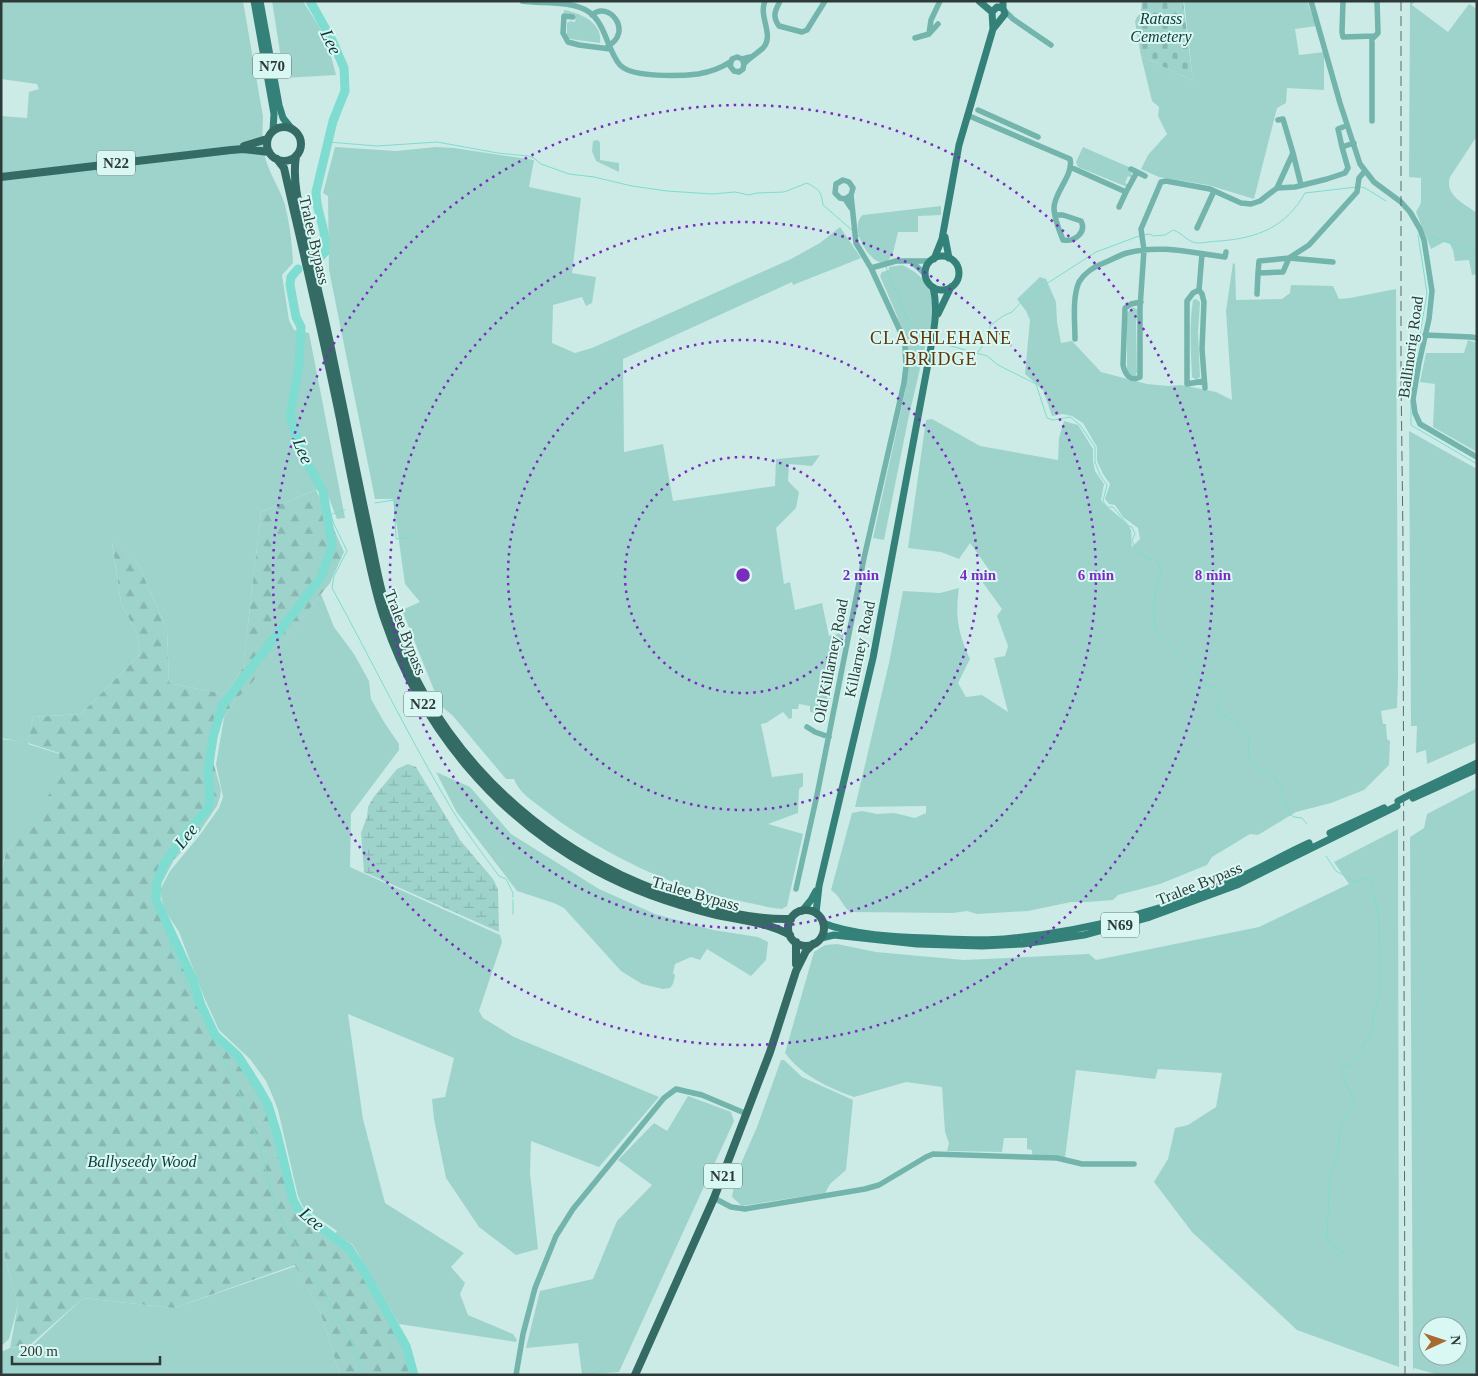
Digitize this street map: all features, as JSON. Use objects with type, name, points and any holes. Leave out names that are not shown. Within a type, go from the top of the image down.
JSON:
[{"type":"highway","points":[[269,152],[267,139],[273,130],[282,127],[291,128]]},
{"type":"highway","name":"N22","points":[[291,128],[299,135],[300,140],[299,151],[296,156]]},
{"type":"highway","name":"N22","points":[[230,150],[267,139]]},
{"type":"highway","name":"N22","points":[[1,177],[243,149],[269,152],[277,159]]},
{"type":"highway","points":[[277,159],[287,160],[296,156]]},
{"type":"highway","name":"Tralee Bypass","points":[[296,156],[295,186],[307,255]]},
{"type":"highway","name":"Tralee Bypass","points":[[277,159],[284,168],[311,271],[387,610],[419,686],[439,719],[481,773],[527,816],[596,863],[647,887],[689,901],[745,915],[776,920],[791,919]]},
{"type":"highway","name":"Tralee Bypass","points":[[311,271],[376,595],[398,656],[414,690],[441,734],[476,778],[521,821],[595,870],[643,892],[687,907],[778,928],[790,935]]},
{"type":"highway","points":[[790,935],[789,927],[794,915],[802,911],[816,913],[823,923],[824,928],[821,938],[813,944],[804,946],[796,942]]},
{"type":"highway","name":"N22","points":[[790,935],[796,942]]},
{"type":"highway","name":"N21","points":[[796,942],[796,972]]},
{"type":"highway","name":"N21","points":[[635,1375],[714,1198],[770,1052],[796,972],[806,952],[813,944]]},
{"type":"main road","name":"N70","points":[[254,1],[272,106],[273,130]]},
{"type":"main road","name":"N70","points":[[260,1],[283,118],[291,128]]},
{"type":"main road","points":[[932,260],[940,256],[949,258],[956,264],[958,271],[957,281],[951,287],[944,290],[933,287],[928,282],[926,269],[932,260],[944,229],[951,183],[967,115],[999,10],[982,3]]},
{"type":"main road","points":[[944,229],[949,258]]},
{"type":"main road","name":"Killarney Road","points":[[816,913],[819,886],[873,658],[934,326],[936,300],[933,287]]},
{"type":"main road","name":"Killarney Road","points":[[934,326],[951,287]]},
{"type":"main road","name":"Tralee Bypass","points":[[821,938],[834,935],[917,944],[982,946],[1023,944],[1084,934],[1150,917],[1236,885],[1477,763]]},
{"type":"main road","name":"Tralee Bypass","points":[[1413,796],[1477,769]]},
{"type":"main road","name":"Tralee Bypass","points":[[823,923],[840,929],[915,938],[959,939],[1003,939],[1085,928],[1152,910],[1230,881],[1397,804]]},
{"type":"main road","name":"Killarney Road","points":[[802,911],[819,886]]},
{"type":"street","points":[[522,1],[576,6],[592,15],[622,67],[635,73],[700,74],[723,67],[735,58],[743,62]]},
{"type":"street","points":[[743,62],[763,48],[766,43],[767,29],[762,12],[765,1]]},
{"type":"street","points":[[780,1],[774,12],[774,20],[779,26],[802,32],[807,30],[825,1]]},
{"type":"street","points":[[929,34],[931,20],[940,1]]},
{"type":"street","name":"Ballinorig Road","points":[[1312,1],[1340,103],[1360,164],[1374,182],[1401,202],[1410,212],[1422,232],[1426,247],[1432,291],[1426,335],[1413,399],[1415,413],[1420,424],[1477,458]]},
{"type":"street","points":[[1342,1],[1343,38],[1374,36]]},
{"type":"street","points":[[1372,121],[1372,40],[1378,33],[1377,1]]},
{"type":"street","points":[[999,10],[1051,45]]},
{"type":"street","points":[[592,15],[598,11],[604,11],[610,13],[618,21],[620,27],[618,37],[609,47]]},
{"type":"street","points":[[573,17],[564,16],[563,33],[568,42],[579,45],[609,47]]},
{"type":"street","points":[[915,38],[929,34],[938,24]]},
{"type":"street","points":[[730,62],[732,70]]},
{"type":"street","points":[[723,67],[740,71],[744,68],[743,62]]},
{"type":"street","points":[[978,110],[1038,137]]},
{"type":"street","points":[[967,115],[1070,159],[1070,167],[1054,206],[1055,215],[1063,240],[1073,239],[1081,233],[1083,229],[1081,221],[1063,215],[1055,215]]},
{"type":"street","points":[[1278,120],[1283,118],[1302,184]]},
{"type":"street","points":[[1012,135],[1016,127]]},
{"type":"street","points":[[1277,188],[1328,179],[1345,173],[1348,168],[1338,129],[1343,127]]},
{"type":"street","points":[[1342,147],[1354,144]]},
{"type":"street","points":[[1141,302],[1131,304],[1125,308],[1123,365],[1125,374],[1136,379],[1140,376],[1144,250],[1141,229],[1161,182],[1166,181],[1214,191],[1241,203],[1251,204],[1260,201],[1277,188],[1293,153]]},
{"type":"street","points":[[1070,167],[1126,192]]},
{"type":"street","points":[[1119,207],[1134,171],[1145,176]]},
{"type":"street","points":[[1258,273],[1283,272],[1289,258],[1309,245],[1357,192],[1359,178],[1365,171]]},
{"type":"street","points":[[1197,228],[1214,191]]},
{"type":"street","name":"Old Killarney Road","points":[[796,889],[829,736],[864,558],[904,383],[906,366],[902,333],[871,268],[856,243],[852,210],[848,197]]},
{"type":"street","points":[[1075,339],[1078,284],[1085,274],[1096,266],[1126,253],[1144,250],[1167,250],[1226,258],[1226,252]]},
{"type":"street","points":[[1202,254],[1199,290],[1204,302],[1202,349],[1205,388]]},
{"type":"street","points":[[1257,294],[1259,261],[1289,258],[1333,262]]},
{"type":"street","points":[[871,268],[896,261],[932,260]]},
{"type":"street","points":[[910,261],[926,274]]},
{"type":"street","points":[[1199,290],[1193,293],[1187,301],[1187,384],[1204,381]]},
{"type":"street","points":[[1426,335],[1477,338]]},
{"type":"street","points":[[807,727],[815,732],[829,736]]},
{"type":"street","points":[[516,1375],[534,1288],[556,1236],[593,1183],[664,1098],[676,1089],[692,1092],[747,1114]]},
{"type":"street","points":[[714,1198],[731,1207],[745,1209],[865,1189],[880,1185],[933,1154],[1057,1158],[1082,1164],[1134,1164]]},
{"type":"green space","points":[[1,1],[243,1],[263,117],[266,160],[287,212],[293,263],[282,275],[289,320],[294,330],[309,333],[345,518],[337,519],[325,488],[261,512],[243,668],[225,694],[169,683],[167,629],[138,564],[112,543],[121,603],[137,634],[140,654],[81,714],[33,717],[28,744],[60,754],[63,778],[6,853],[1,868],[1,739],[18,741],[1,738],[1,116],[27,118],[29,92],[39,89],[37,84],[1,79]]},
{"type":"green space","points":[[272,1],[303,1],[331,46],[331,56],[336,75],[284,78]]},
{"type":"green space","name":"Ratass Cemetery","points":[[1142,1],[1183,1],[1193,81],[1141,56],[1135,21],[1141,11]]},
{"type":"green space","points":[[1184,1],[1307,1],[1316,26],[1295,29],[1299,55],[1324,52],[1324,90],[1287,88],[1286,103],[1277,108],[1254,199],[1208,185],[1159,177],[1141,169],[1148,155],[1167,134],[1158,116],[1159,107],[1152,101],[1141,56],[1193,81]]},
{"type":"green space","points":[[1410,1],[1415,1],[1412,5],[1448,32],[1469,4],[1477,9],[1477,136],[1450,177],[1449,183],[1453,194],[1477,213],[1477,274],[1472,275],[1469,260],[1455,261],[1450,244],[1444,242],[1431,249],[1416,212],[1421,203],[1421,178],[1409,177]]},
{"type":"green space","points":[[564,10],[577,13],[594,24],[598,29],[600,43],[570,39],[567,36],[567,23],[570,21],[575,22],[576,15],[564,13]]},
{"type":"green space","points":[[598,140],[600,143],[600,160],[619,163],[619,172],[596,161],[592,151],[593,141]]},
{"type":"green space","points":[[335,147],[396,151],[436,147],[454,148],[534,160],[529,187],[581,198],[572,273],[596,277],[592,303],[586,306],[582,297],[553,305],[552,343],[575,353],[592,348],[791,259],[820,243],[840,227],[861,258],[793,285],[792,282],[623,359],[624,452],[663,444],[673,501],[775,486],[776,459],[820,455],[812,466],[789,464],[788,481],[799,492],[796,508],[776,528],[784,584],[790,582],[795,610],[822,603],[829,636],[844,632],[827,715],[810,712],[810,706],[799,704],[798,709],[792,709],[792,718],[789,719],[783,712],[766,723],[761,724],[772,777],[803,773],[803,786],[799,789],[798,813],[768,824],[803,834],[787,906],[782,909],[702,892],[640,868],[598,846],[560,822],[530,799],[522,792],[514,779],[506,779],[453,716],[440,705],[402,610],[420,602],[405,584],[393,499],[375,499],[329,270],[328,196],[323,193]]},
{"type":"green space","points":[[1083,147],[1131,168],[1132,178],[1128,176],[1125,183],[1129,185],[1127,187],[1078,167],[1076,162]]},
{"type":"green space","points":[[941,206],[941,215],[918,216],[918,232],[898,232],[893,253],[888,261],[880,262],[875,260],[861,242],[858,227],[859,220],[863,215]]},
{"type":"green space","points":[[1233,263],[1235,264],[1236,300],[1282,299],[1290,293],[1291,285],[1333,286],[1339,299],[1396,289],[1397,708],[1381,711],[1383,724],[1386,724],[1387,739],[1390,741],[1389,765],[1364,790],[1331,803],[1296,812],[1258,835],[1250,834],[1212,857],[1207,865],[1160,884],[1118,895],[1113,900],[1071,902],[1028,911],[977,914],[967,911],[953,913],[850,912],[831,890],[852,813],[862,811],[877,814],[894,813],[915,818],[926,813],[926,806],[855,807],[889,663],[903,591],[940,593],[959,588],[958,625],[970,659],[958,683],[966,697],[982,695],[1008,712],[994,658],[1005,656],[1008,646],[997,616],[1002,609],[981,580],[990,571],[970,543],[959,559],[941,552],[908,548],[926,420],[932,419],[980,446],[1058,460],[1059,438],[1064,421],[1078,425],[1093,449],[1095,471],[1104,484],[1101,500],[1129,526],[1132,547],[1140,539],[1138,528],[1123,517],[1115,505],[1109,504],[1105,499],[1110,484],[1097,461],[1097,447],[1083,423],[1072,416],[1063,414],[1052,416],[1043,390],[1025,374],[1030,320],[1017,299],[1040,277],[1046,279],[1056,302],[1061,343],[1072,341],[1101,372],[1147,384],[1181,385],[1216,392],[1232,400],[1226,311]]},
{"type":"green space","points":[[902,265],[916,273],[929,286],[934,300],[934,310],[929,336],[926,335],[926,343],[908,420],[884,540],[873,538],[906,387],[905,339],[880,276],[882,272],[889,270],[889,267]]},
{"type":"green space","points":[[1196,299],[1200,302],[1198,333],[1200,377],[1196,380],[1192,377],[1191,319],[1193,300]]},
{"type":"green space","points":[[1133,307],[1138,310],[1136,322],[1137,372],[1135,376],[1127,374],[1127,313]]},
{"type":"green space","points":[[1468,340],[1477,343],[1477,452],[1433,427],[1435,384],[1420,382],[1426,353],[1464,353]]},
{"type":"green space","points":[[1409,431],[1477,469],[1477,742],[1427,764],[1426,750],[1416,753],[1417,726],[1411,726]]},
{"type":"green space","name":"Ballyseedy Wood","points":[[316,490],[344,552],[330,583],[247,689],[235,700],[224,718],[221,717],[214,754],[214,765],[221,790],[217,806],[198,834],[174,860],[159,888],[158,900],[180,942],[215,1034],[251,1068],[273,1107],[282,1138],[295,1199],[301,1209],[353,1246],[406,1339],[416,1375],[340,1375],[320,1311],[295,1265],[174,1308],[83,1298],[31,1344],[10,1348],[18,1305],[1,1243],[1,872],[6,853],[61,778],[59,753],[28,743],[33,717],[81,714],[140,654],[137,634],[121,603],[112,542],[138,564],[167,629],[169,683],[225,694],[243,668],[261,512]]},
{"type":"green space","points":[[321,594],[334,627],[354,654],[369,681],[371,699],[399,744],[399,750],[351,814],[350,867],[500,935],[502,942],[479,1011],[483,1018],[514,1037],[659,1097],[599,1167],[531,1141],[530,1173],[538,1249],[516,1255],[479,1227],[446,1178],[434,1119],[432,1099],[445,1097],[454,1058],[348,1014],[363,1119],[385,1203],[464,1253],[451,1267],[465,1283],[460,1294],[468,1315],[513,1334],[517,1340],[516,1342],[399,1324],[353,1245],[335,1234],[337,1231],[303,1207],[298,1196],[278,1110],[266,1081],[250,1059],[219,1030],[179,932],[164,909],[161,888],[170,871],[219,808],[223,797],[216,764],[224,718],[235,700],[247,688]]},
{"type":"green space","points":[[408,764],[416,767],[460,840],[493,879],[498,889],[499,932],[364,872],[361,833],[367,817],[368,807],[397,769]]},
{"type":"green space","points":[[436,772],[470,787],[511,834],[599,889],[655,914],[713,930],[758,937],[768,942],[766,960],[751,976],[707,949],[700,960],[691,957],[675,964],[673,973],[675,975],[670,988],[663,989],[642,984],[621,971],[564,908],[517,891],[456,811]]},
{"type":"green space","points":[[1477,788],[1477,1375],[1439,1375],[1414,1368],[1413,1371],[1410,837],[1424,828],[1427,814]]},
{"type":"green space","points":[[1398,829],[1399,1367],[1297,1330],[1192,1232],[1154,1182],[1168,1159],[1175,1128],[1188,1125],[1216,1107],[1222,1073],[1158,1069],[1155,1079],[1076,1070],[1065,1158],[1032,1154],[1032,1150],[1027,1149],[1027,1138],[1004,1138],[1002,1152],[947,1151],[949,1143],[945,1132],[942,1087],[906,1082],[854,1097],[816,1080],[799,1068],[785,1053],[814,952],[825,945],[837,944],[876,952],[964,960],[1089,954],[1096,960],[1259,927],[1349,884],[1334,862]]},
{"type":"green space","points":[[781,1060],[784,1060],[802,1077],[853,1100],[846,1170],[830,1184],[825,1193],[742,1206],[732,1197],[736,1175],[757,1127]]},
{"type":"green space","points":[[688,1096],[731,1112],[734,1121],[619,1372],[582,1375],[578,1343],[526,1348],[540,1291],[593,1279],[617,1221],[652,1185],[618,1160],[654,1123],[667,1131]]},
{"type":"green space","points":[[1,1243],[18,1305],[9,1339],[1,1346]]},
{"type":"green space","points":[[296,1266],[320,1311],[340,1375],[1,1375],[1,1352],[10,1348],[33,1345],[83,1298],[174,1308]]},
{"type":"waterway","name":"Lee","points":[[310,1],[333,42],[344,68],[345,91],[333,121],[316,192],[325,243],[325,252],[319,258]]},
{"type":"waterway","points":[[328,142],[377,146],[437,142],[498,153],[528,156],[541,164],[569,174],[667,191],[712,194],[735,192],[749,195],[784,192],[807,183],[819,191],[823,205],[852,230]]},
{"type":"waterway","points":[[1143,235],[1165,235],[1173,230],[1190,241],[1197,243],[1247,237],[1270,229],[1280,222],[1297,205],[1305,193],[1357,187]]},
{"type":"waterway","points":[[1361,187],[1386,201]]},
{"type":"waterway","points":[[857,234],[884,261]]},
{"type":"waterway","points":[[1411,396],[1427,293],[1418,235]]},
{"type":"waterway","points":[[978,352],[986,341],[990,326],[1012,312],[1026,297],[1096,252],[1139,236]]},
{"type":"waterway","points":[[1429,236],[1468,248],[1477,253]]},
{"type":"waterway","points":[[886,267],[909,323],[924,339]]},
{"type":"waterway","name":"Lee","points":[[298,269],[291,277],[290,285],[296,317],[301,327],[299,366],[290,415],[301,452],[323,491],[332,546],[321,577],[222,706],[213,737],[208,771],[210,800],[207,810],[186,833],[164,864],[157,882],[156,900],[193,980],[201,1005],[215,1035],[238,1056],[268,1105],[293,1200],[299,1211],[348,1248],[362,1268],[406,1346],[414,1375]]},
{"type":"waterway","points":[[940,343],[987,356],[998,365],[1036,384],[1047,418],[1053,420],[1070,417],[1080,425],[1095,447],[1095,462],[1100,475],[1107,485],[1103,501],[1107,507],[1113,507],[1132,527],[1135,534],[1132,541],[1138,553],[1158,562],[1161,571],[1153,609],[1156,632],[1196,672],[1206,685],[1219,690],[1222,698],[1217,705],[1220,714],[1237,721],[1249,735],[1248,752],[1251,761],[1258,768],[1271,774],[1277,781],[1289,814],[1302,818],[1307,824]]},
{"type":"waterway","points":[[1411,402],[1411,425],[1477,464]]},
{"type":"waterway","points":[[323,491],[334,524],[347,551],[334,576],[332,588],[435,781],[468,834],[499,876],[506,879],[513,897]]},
{"type":"waterway","points":[[375,503],[394,500],[396,539],[410,537]]},
{"type":"waterway","points":[[332,514],[345,510]]},
{"type":"waterway","points":[[1326,856],[1336,871],[1356,882],[1366,878],[1371,881],[1379,918],[1380,992],[1373,1016],[1372,1031],[1356,1059],[1344,1067],[1342,1071],[1354,1105],[1341,1127],[1337,1153],[1330,1176],[1327,1236],[1329,1243],[1344,1254]]},
{"type":"waterway","points":[[513,900],[513,914]]},
{"type":"waterway","points":[[168,925],[171,951],[238,1090],[259,1143],[275,1206],[296,1246]]},
{"type":"waterway","points":[[299,1251],[351,1340],[362,1375]]},
{"type":"railway","points":[[1401,1],[1405,1375]]},
{"type":"district","name":"CLASHLEHANE BRIDGE","points":[[941,348]]}]
